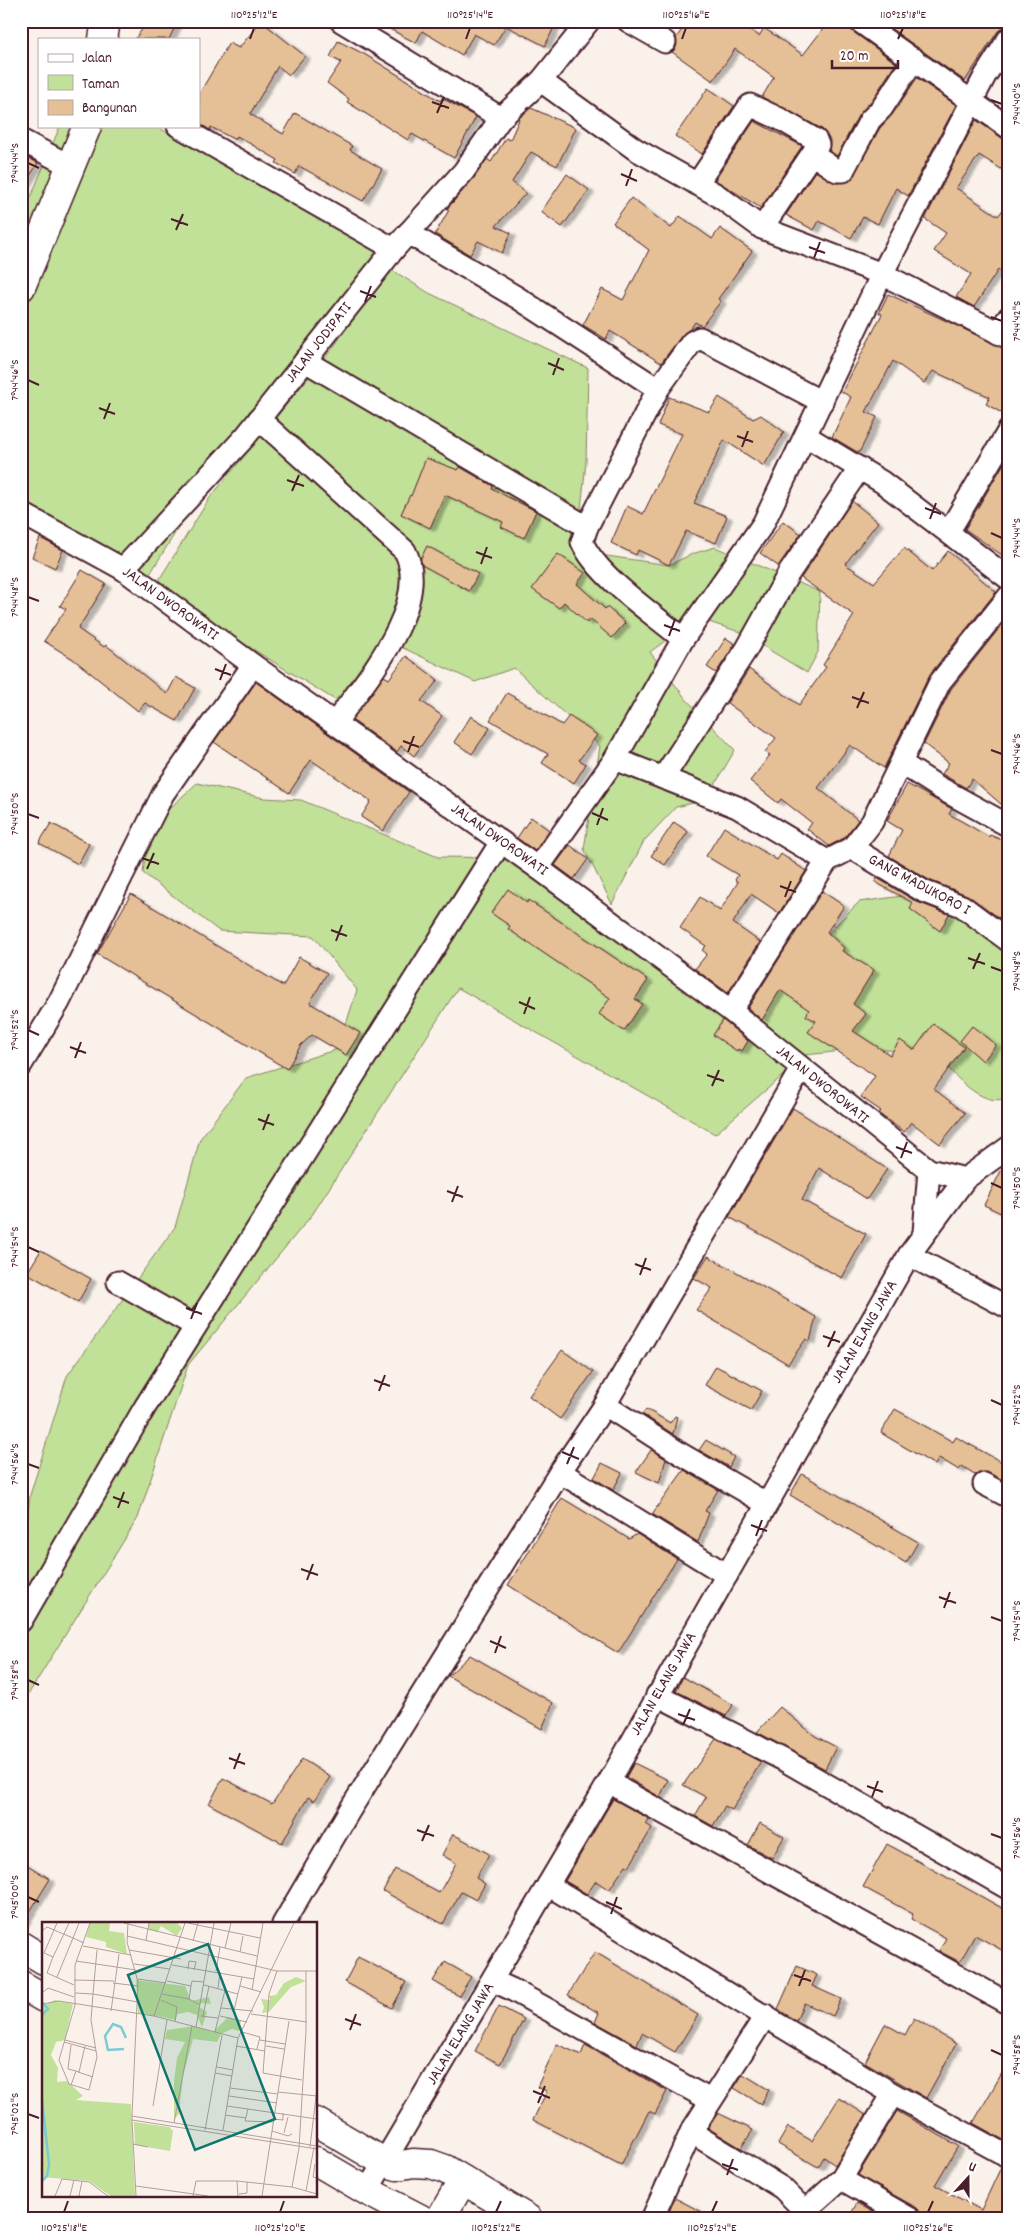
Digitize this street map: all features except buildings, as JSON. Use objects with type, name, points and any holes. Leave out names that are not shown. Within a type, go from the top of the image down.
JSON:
[{"type":"main road","points":[[103,38],[106,21]]},
{"type":"main road","points":[[21,287],[86,128]]},
{"type":"main road","points":[[21,1946],[42,1959]]},
{"type":"main road","points":[[21,1985],[42,1997]]},
{"type":"main road","points":[[318,2123],[384,2162],[397,2166],[413,2163],[431,2164],[528,2219]]},
{"type":"main road","points":[[318,2162],[421,2219]]},
{"type":"main road","points":[[440,2219],[462,2180]]},
{"type":"street","points":[[341,21],[501,118]]},
{"type":"street","name":"JALAN JODIPATI","points":[[123,569],[260,419],[394,249],[464,171],[501,118],[541,81],[589,21]]},
{"type":"street","points":[[628,21],[664,42]]},
{"type":"street","points":[[859,21],[1009,128]]},
{"type":"street","points":[[538,868],[615,759],[682,639],[763,524],[882,274],[972,102],[1009,38]]},
{"type":"street","points":[[812,154],[837,171],[843,171],[870,120],[882,108],[914,59]]},
{"type":"street","points":[[541,81],[636,149],[717,195],[762,228],[882,274],[1005,329]]},
{"type":"street","points":[[697,184],[750,105],[780,118],[816,140],[818,145],[762,228]]},
{"type":"street","points":[[182,128],[394,249]]},
{"type":"street","points":[[21,140],[72,166]]},
{"type":"street","points":[[408,233],[518,298],[658,389]]},
{"type":"street","points":[[682,639],[604,572],[587,553],[582,542],[587,527],[658,389],[692,342],[700,338],[822,402]]},
{"type":"street","points":[[305,361],[587,527]]},
{"type":"street","points":[[260,419],[405,551],[411,561],[409,597],[403,620],[375,667],[334,723]]},
{"type":"street","points":[[949,531],[1009,430]]},
{"type":"street","points":[[806,436],[882,482],[949,531],[1009,579]]},
{"type":"street","points":[[663,778],[746,650],[788,573],[860,468]]},
{"type":"street","name":"JALAN DWOROWATI","points":[[21,513],[123,569],[253,665],[538,868],[731,1010],[801,1069],[929,1170],[965,1179]]},
{"type":"street","points":[[731,1010],[827,861],[852,848],[872,822],[940,682],[1009,596]]},
{"type":"street","points":[[21,1065],[59,1002],[163,794],[253,665]]},
{"type":"street","points":[[615,759],[737,807],[827,861]]},
{"type":"street","points":[[901,764],[1009,826]]},
{"type":"street","points":[[21,1621],[144,1406],[501,842]]},
{"type":"street","name":"GANG MADUKORO I","points":[[852,848],[923,891],[962,906],[1009,941]]},
{"type":"street","points":[[284,1922],[348,1813],[560,1472],[605,1405],[801,1069]]},
{"type":"street","name":"JALAN ELANG JAWA","points":[[368,2191],[610,1780],[909,1255],[924,1232],[965,1179],[1009,1147]]},
{"type":"street","points":[[924,1232],[929,1170]]},
{"type":"street","points":[[909,1255],[1009,1308]]},
{"type":"street","points":[[118,1282],[195,1326]]},
{"type":"street","points":[[605,1405],[682,1454],[767,1504]]},
{"type":"street","points":[[560,1472],[727,1575]]},
{"type":"street","points":[[984,1484],[1009,1497]]},
{"type":"street","points":[[657,1695],[782,1759],[1009,1888]]},
{"type":"street","points":[[610,1780],[622,1790],[1009,2004]]},
{"type":"street","points":[[548,1885],[766,2015],[893,2094],[1009,2157]]},
{"type":"street","points":[[493,1981],[511,1989],[710,2100]]},
{"type":"street","points":[[652,2219],[691,2132],[766,2015]]},
{"type":"street","points":[[691,2132],[782,2188],[805,2211],[841,2179],[893,2094]]},
{"type":"street","points":[[841,2179],[911,2219]]},
{"type":"green space","points":[[59,128],[159,128],[395,249],[237,433],[148,577],[21,505],[21,221]]},
{"type":"green space","points":[[389,268],[429,293],[588,368],[586,462],[580,519],[593,554],[669,565],[692,554],[715,547],[820,592],[818,652],[807,673],[740,632],[696,618],[650,652],[686,699],[735,750],[706,800],[676,807],[644,841],[612,904],[584,849],[600,746],[514,668],[475,682],[399,646],[335,700],[154,588],[209,499],[332,349]]},
{"type":"green space","points":[[197,783],[264,798],[301,800],[438,857],[525,858],[715,997],[739,976],[774,990],[831,948],[829,932],[859,902],[909,895],[944,893],[1009,948],[1009,1097],[998,1100],[977,1093],[957,1077],[934,1052],[862,1049],[786,1057],[795,1065],[715,1134],[458,988],[312,1215],[188,1365],[138,1518],[21,1706],[21,1581],[30,1495],[67,1376],[175,1227],[200,1139],[246,1078],[338,1049],[357,990],[313,936],[219,931],[143,873],[148,828]]}]
